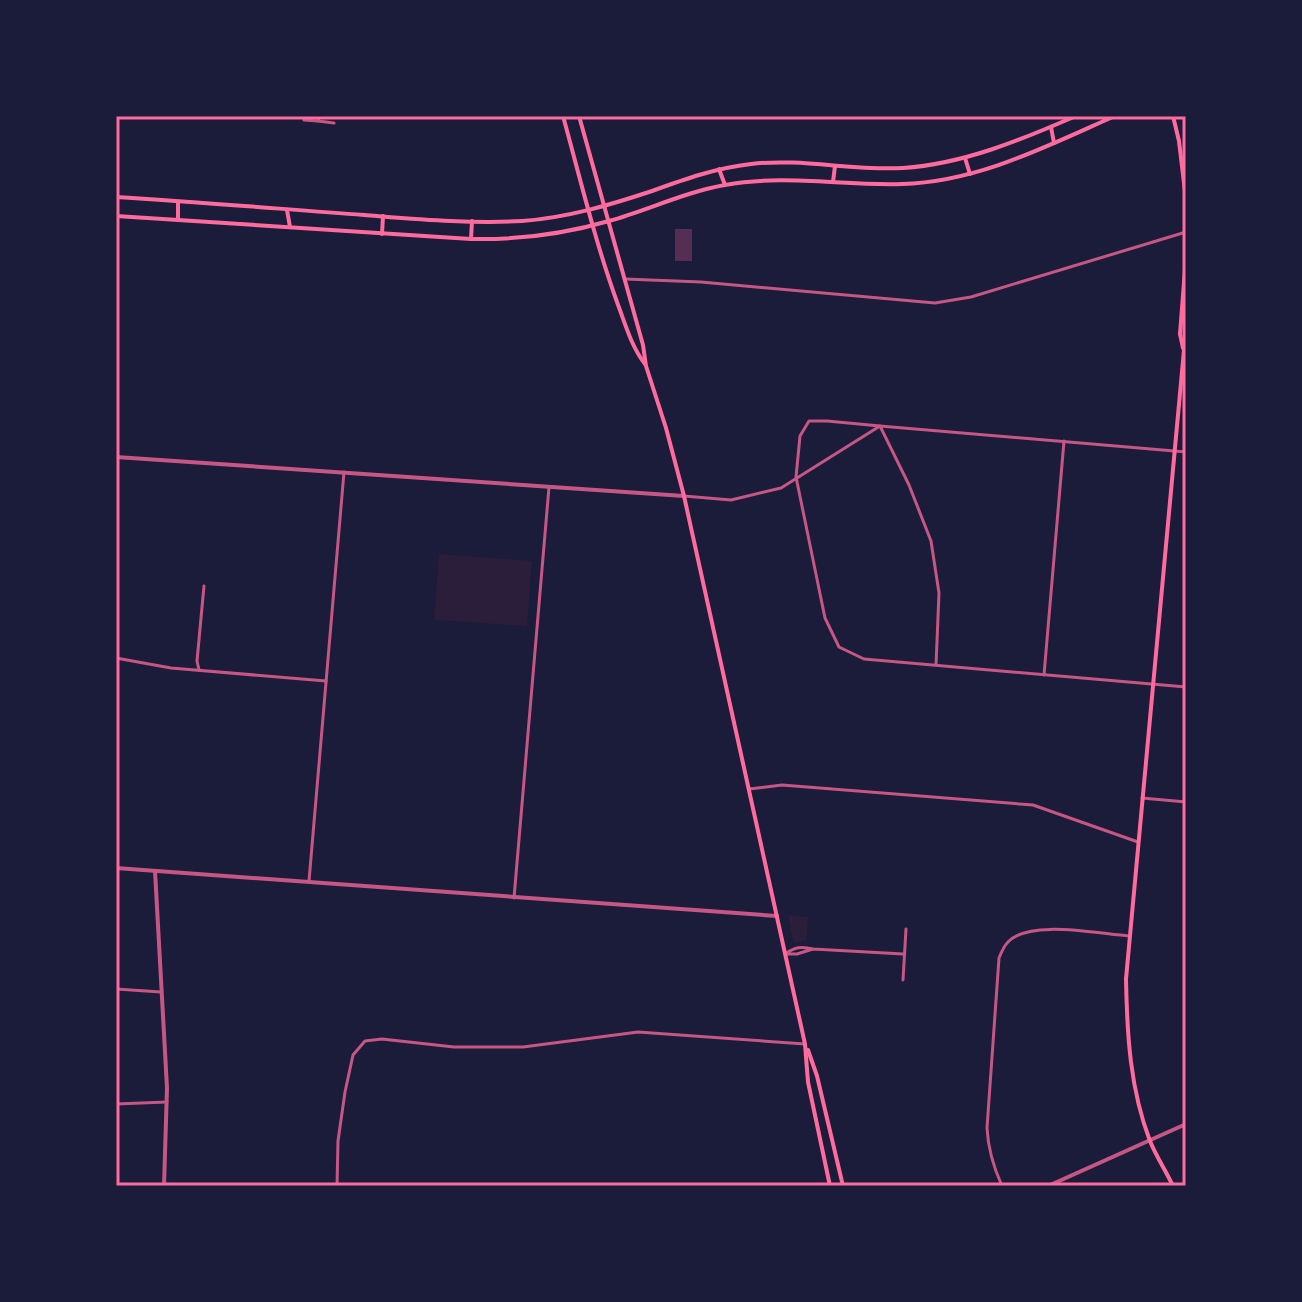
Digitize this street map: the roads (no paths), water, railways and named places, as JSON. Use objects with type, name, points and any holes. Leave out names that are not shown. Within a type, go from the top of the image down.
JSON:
[{"type":"main road","points":[[563,116],[610,283],[635,351],[646,366]]},
{"type":"main road","points":[[579,116],[684,496],[805,1044],[808,1082],[830,1186]]},
{"type":"main road","points":[[116,197],[383,216],[520,221],[605,205],[719,169],[801,162],[901,168],[965,158],[1076,116]]},
{"type":"main road","points":[[116,216],[471,239],[549,235],[609,221],[725,185],[771,179],[902,184],[937,181],[1008,162],[1115,116]]},
{"type":"main road","points":[[1173,116],[1186,200]]},
{"type":"main road","points":[[1051,127],[1054,143]]},
{"type":"main road","points":[[965,158],[970,174]]},
{"type":"main road","points":[[833,182],[835,166]]},
{"type":"main road","points":[[719,169],[725,185]]},
{"type":"main road","points":[[178,201],[178,220]]},
{"type":"main road","points":[[287,209],[290,227]]},
{"type":"main road","points":[[382,234],[383,216]]},
{"type":"main road","points":[[471,239],[472,221]]},
{"type":"main road","points":[[1184,350],[1180,334],[1186,257]]},
{"type":"main road","points":[[1173,1186],[1150,1140],[1135,1089],[1127,1038],[1126,979],[1186,343]]},
{"type":"main road","points":[[805,1044],[817,1076],[843,1186]]},
{"type":"street","points":[[304,120],[319,119],[334,123]]},
{"type":"street","points":[[625,279],[701,282],[935,303],[971,297],[1186,232]]},
{"type":"street","points":[[1186,452],[809,421],[800,436],[796,477],[825,618],[839,647],[864,659],[1186,687]]},
{"type":"street","points":[[116,457],[731,500],[781,488],[880,426]]},
{"type":"street","points":[[880,426],[909,485],[931,541],[939,593],[936,665]]},
{"type":"street","points":[[1044,675],[1064,441]]},
{"type":"street","points":[[309,881],[344,472]]},
{"type":"street","points":[[514,898],[549,487]]},
{"type":"street","points":[[199,671],[197,661],[204,586]]},
{"type":"street","points":[[116,658],[171,668],[326,681]]},
{"type":"street","points":[[749,789],[782,785],[1033,805],[1138,842]]},
{"type":"street","points":[[1142,798],[1186,802]]},
{"type":"street","points":[[116,868],[777,916]]},
{"type":"street","points":[[155,871],[167,1102],[164,1186]]},
{"type":"street","points":[[1002,1186],[988,1147],[987,1128],[999,958],[1006,942],[1021,932],[1040,928],[1129,936]]},
{"type":"street","points":[[903,980],[906,929]]},
{"type":"street","points":[[785,954],[793,948],[804,946],[903,954]]},
{"type":"street","points":[[116,989],[161,992]]},
{"type":"street","points":[[337,1186],[338,1141],[345,1092],[353,1055],[365,1041],[382,1039],[454,1047],[523,1047],[638,1032],[805,1044]]},
{"type":"street","points":[[116,1104],[167,1102]]},
{"type":"street","points":[[1048,1186],[1186,1124]]}]
